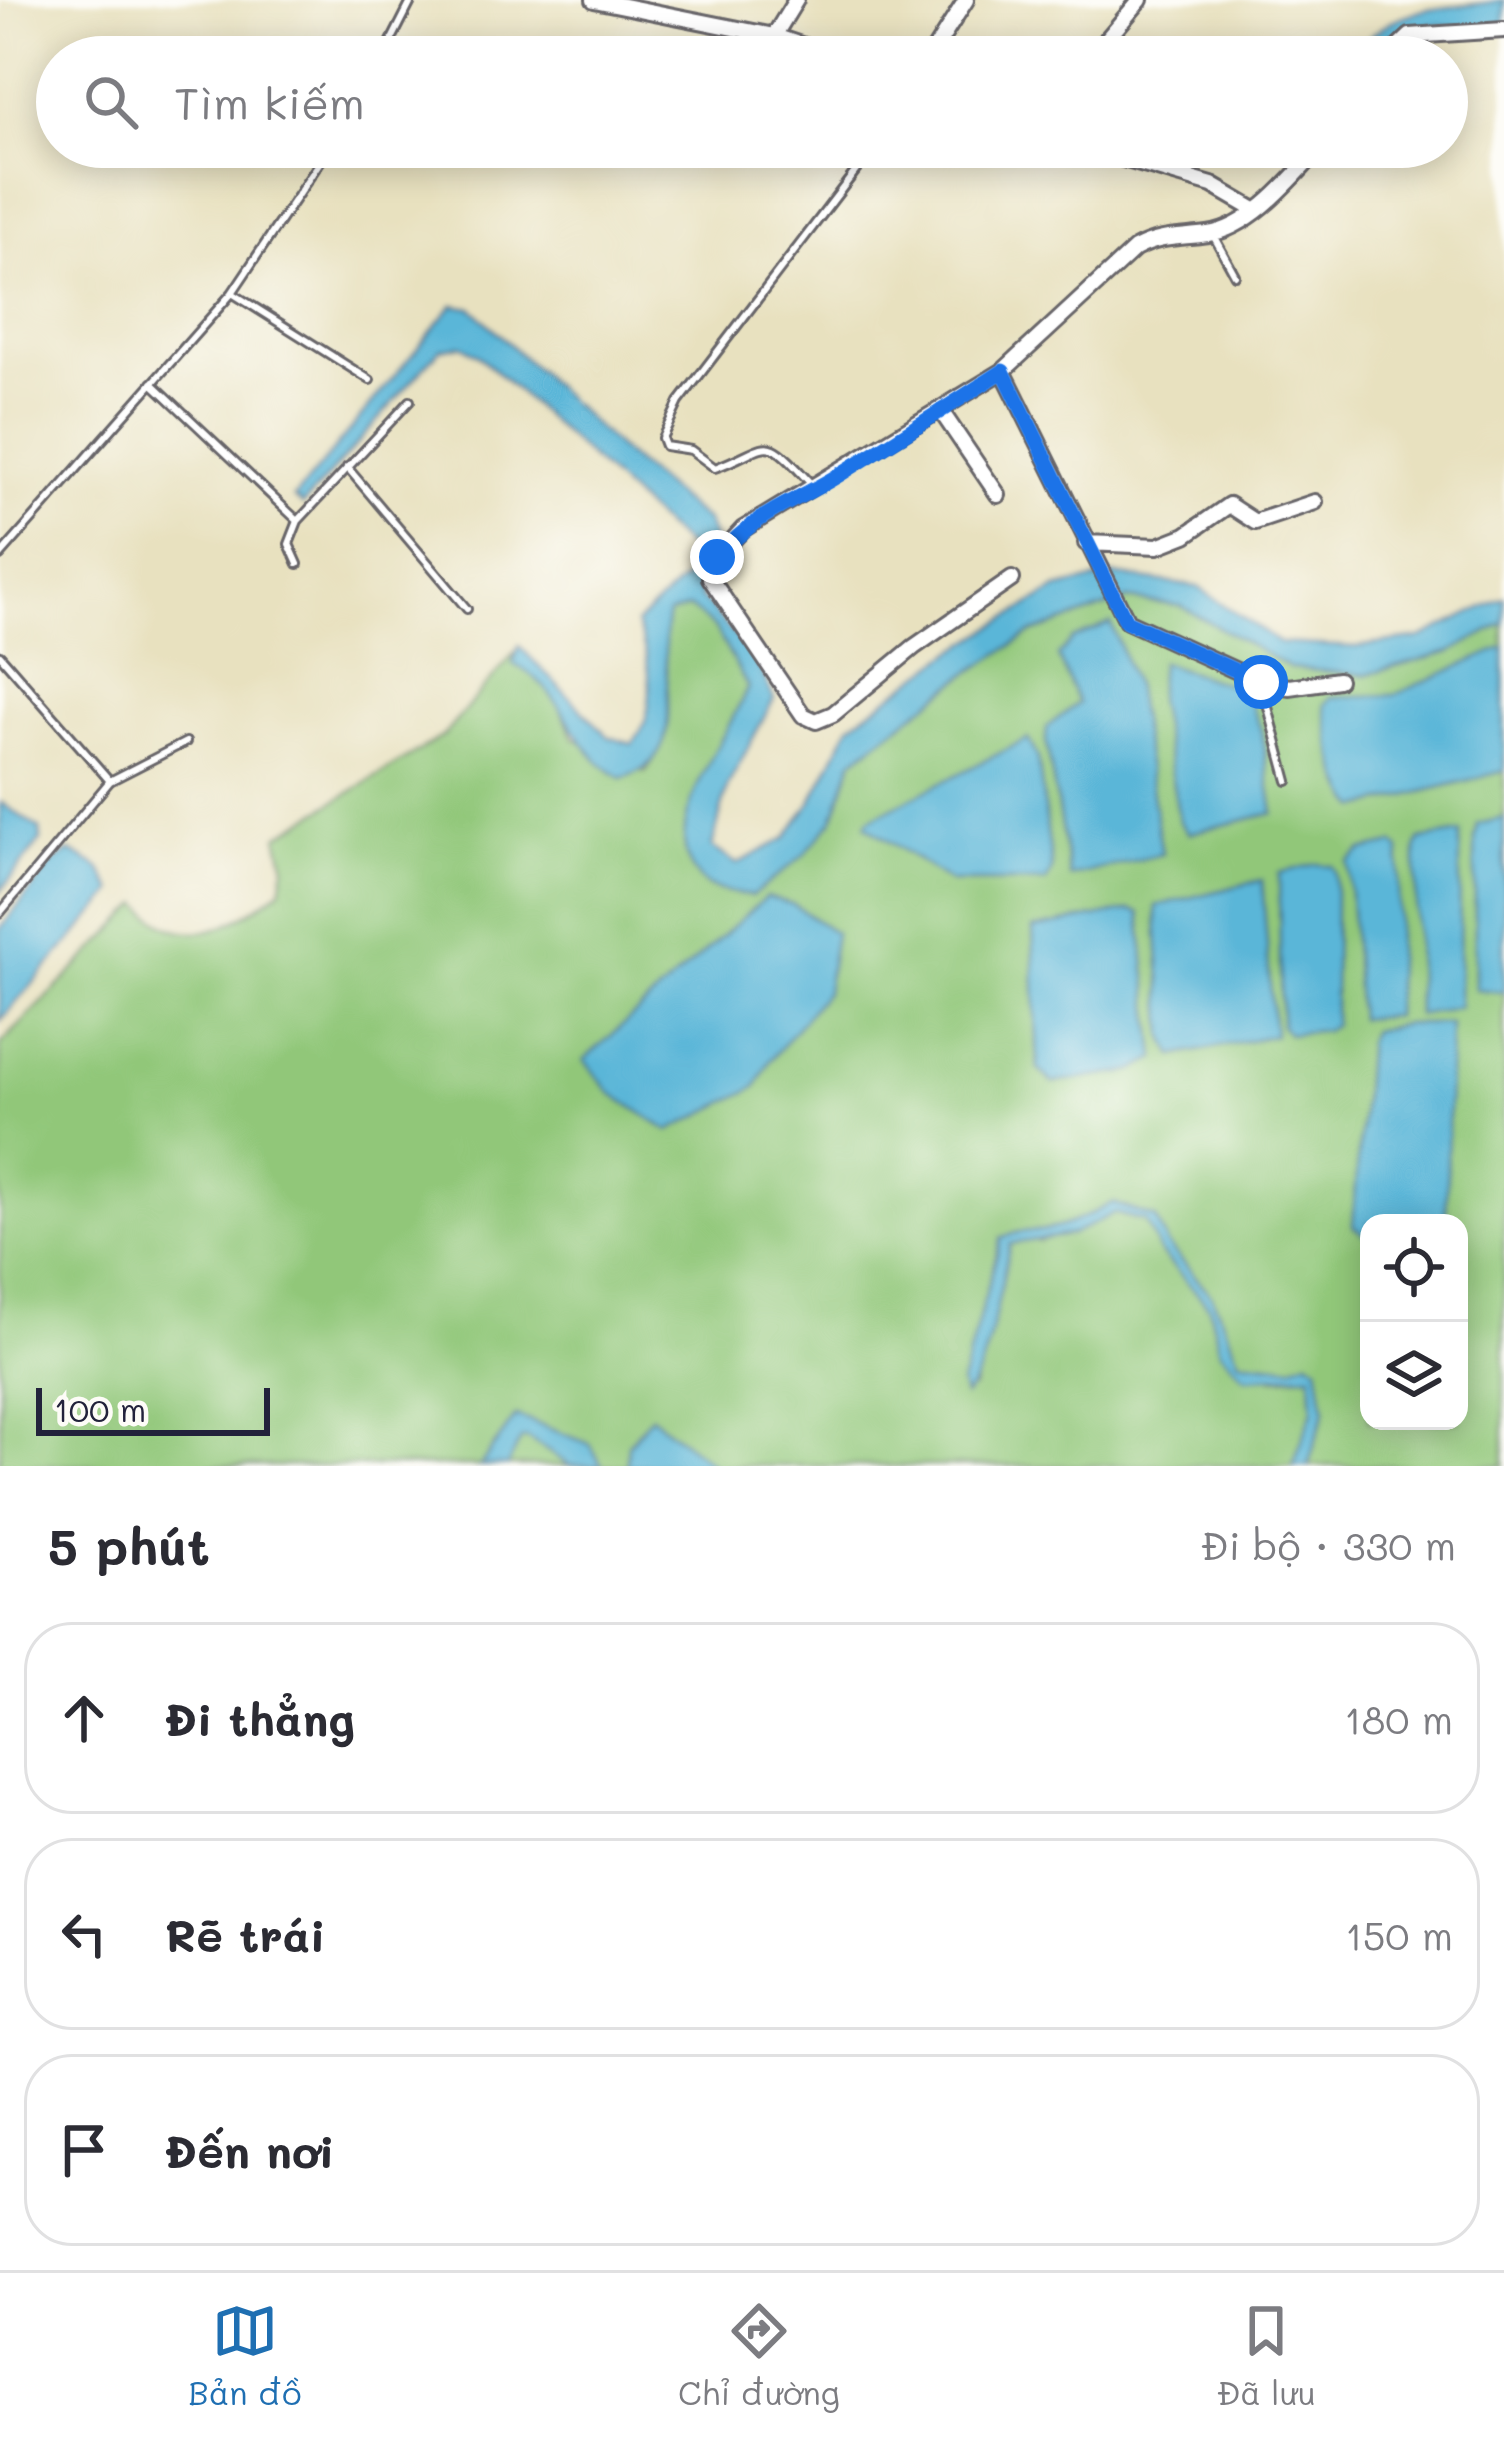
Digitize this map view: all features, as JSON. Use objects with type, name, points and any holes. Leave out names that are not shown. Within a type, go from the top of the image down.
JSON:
[{"type":"street","points":[[594,0],[774,35],[796,0]]},
{"type":"street","points":[[943,36],[966,0]]},
{"type":"street","points":[[1110,36],[1140,0]]},
{"type":"street","points":[[1410,36],[1504,31]]},
{"type":"street","points":[[1154,168],[1212,185],[1255,210]]},
{"type":"street","points":[[1012,579],[914,647],[833,714],[816,721],[803,715],[710,578],[717,557],[743,529],[780,502],[815,488],[1003,371],[1135,249],[1158,236],[1213,234],[1255,210],[1299,168]]},
{"type":"street","points":[[1003,371],[1120,611],[1144,630],[1261,682],[1289,686],[1338,680]]},
{"type":"street","points":[[941,412],[998,495]]},
{"type":"street","points":[[1086,543],[1158,546],[1229,505],[1255,523],[1315,502]]},
{"type":"lane","points":[[393,36],[412,0]]},
{"type":"lane","points":[[0,556],[232,293],[316,168]]},
{"type":"lane","points":[[815,488],[782,452],[770,447],[743,450],[715,468],[691,450],[665,446],[662,438],[679,402],[858,168]]},
{"type":"lane","points":[[1213,234],[1235,274]]},
{"type":"lane","points":[[232,293],[370,380]]},
{"type":"lane","points":[[152,383],[298,521]]},
{"type":"lane","points":[[298,563],[289,544],[298,521],[410,401]]},
{"type":"lane","points":[[347,467],[467,609]]},
{"type":"lane","points":[[0,655],[110,781]]},
{"type":"lane","points":[[1261,682],[1288,781]]},
{"type":"lane","points":[[0,913],[110,781],[186,742]]},
{"type":"green space","points":[[1127,599],[1181,606],[1290,668],[1451,652],[1504,623],[1504,1466],[1308,1466],[1325,1410],[1308,1359],[1292,1366],[1240,1360],[1212,1296],[1167,1244],[1155,1218],[1112,1203],[1067,1224],[1001,1239],[973,1390],[1010,1244],[1022,1238],[1039,1241],[1113,1213],[1145,1221],[1159,1251],[1209,1306],[1220,1350],[1274,1378],[1311,1374],[1313,1410],[1293,1466],[0,1466],[0,1045],[140,904],[157,920],[193,932],[228,924],[246,914],[281,889],[285,867],[278,836],[443,736],[514,653],[514,664],[552,694],[574,738],[645,772],[657,754],[667,716],[668,614],[690,608],[715,628],[748,687],[714,759],[706,884],[833,820],[853,760],[967,674],[1032,633]]},
{"type":"water","points":[[1504,0],[1504,24],[1422,26],[1399,36],[1371,36],[1400,17]]},
{"type":"water","points":[[453,305],[472,308],[622,452],[707,522],[715,545],[700,597],[756,659],[774,699],[728,785],[712,847],[737,864],[786,838],[812,801],[850,725],[955,650],[1057,589],[1114,575],[1198,587],[1279,643],[1356,647],[1421,638],[1504,597],[1504,623],[1451,652],[1366,675],[1290,668],[1181,606],[1128,599],[1032,633],[967,674],[853,760],[833,820],[803,856],[752,896],[716,889],[690,864],[684,841],[688,815],[697,787],[748,687],[715,628],[690,608],[668,614],[666,732],[659,752],[645,768],[622,778],[590,752],[545,688],[513,664],[519,646],[609,737],[632,744],[646,717],[650,686],[636,624],[695,569],[689,549],[477,354],[461,345],[440,349],[303,505],[294,498]]},
{"type":"water","points":[[1111,623],[1134,684],[1162,854],[1070,877],[1046,740],[1047,727],[1078,703],[1058,656],[1073,639]]},
{"type":"water","points":[[1504,647],[1504,771],[1359,808],[1345,788],[1336,760],[1325,705],[1331,697],[1394,695]]},
{"type":"water","points":[[1160,662],[1245,690],[1261,730],[1274,813],[1189,833],[1180,822],[1157,699]]},
{"type":"water","points":[[1028,739],[1038,758],[1052,870],[1046,882],[950,882],[866,825],[869,819]]},
{"type":"water","points":[[0,802],[40,829],[41,840],[0,892]]},
{"type":"water","points":[[1504,818],[1504,992],[1475,989],[1475,839],[1478,824]]},
{"type":"water","points":[[1460,833],[1459,1007],[1417,1015],[1416,850],[1419,840]]},
{"type":"water","points":[[1394,844],[1400,850],[1394,1016],[1358,1019],[1348,862],[1362,851]]},
{"type":"water","points":[[70,851],[100,868],[114,892],[0,1021],[0,929],[52,863]]},
{"type":"water","points":[[1316,864],[1332,866],[1335,873],[1334,1024],[1326,1030],[1288,1034],[1281,1026],[1279,873]]},
{"type":"water","points":[[1262,880],[1274,1035],[1174,1056],[1165,1037],[1156,906]]},
{"type":"water","points":[[766,897],[792,904],[835,933],[826,991],[769,1062],[756,1087],[669,1131],[610,1092],[584,1060]]},
{"type":"water","points":[[1131,910],[1140,913],[1156,1058],[1134,1071],[1053,1083],[1038,1069],[1033,929]]},
{"type":"water","points":[[1404,1024],[1450,1024],[1446,1214],[1360,1214],[1360,1231],[1353,1226],[1367,1040],[1372,1031]]},
{"type":"water","points":[[1112,1203],[1155,1218],[1167,1244],[1212,1296],[1240,1360],[1292,1366],[1308,1359],[1318,1365],[1325,1410],[1308,1466],[1293,1466],[1313,1410],[1311,1374],[1246,1377],[1220,1350],[1209,1306],[1159,1251],[1145,1221],[1114,1213],[1073,1234],[1010,1244],[987,1349],[964,1396],[961,1384],[1001,1239],[1067,1224]]},
{"type":"water","points":[[516,1416],[590,1444],[602,1466],[571,1466],[527,1438],[521,1439],[507,1466],[480,1466]]},
{"type":"water","points":[[651,1416],[714,1466],[627,1466],[628,1445]]},
{"type":"route","points":[[717,557],[743,529],[780,502],[832,479],[1003,371],[1126,621],[1261,682]]}]
